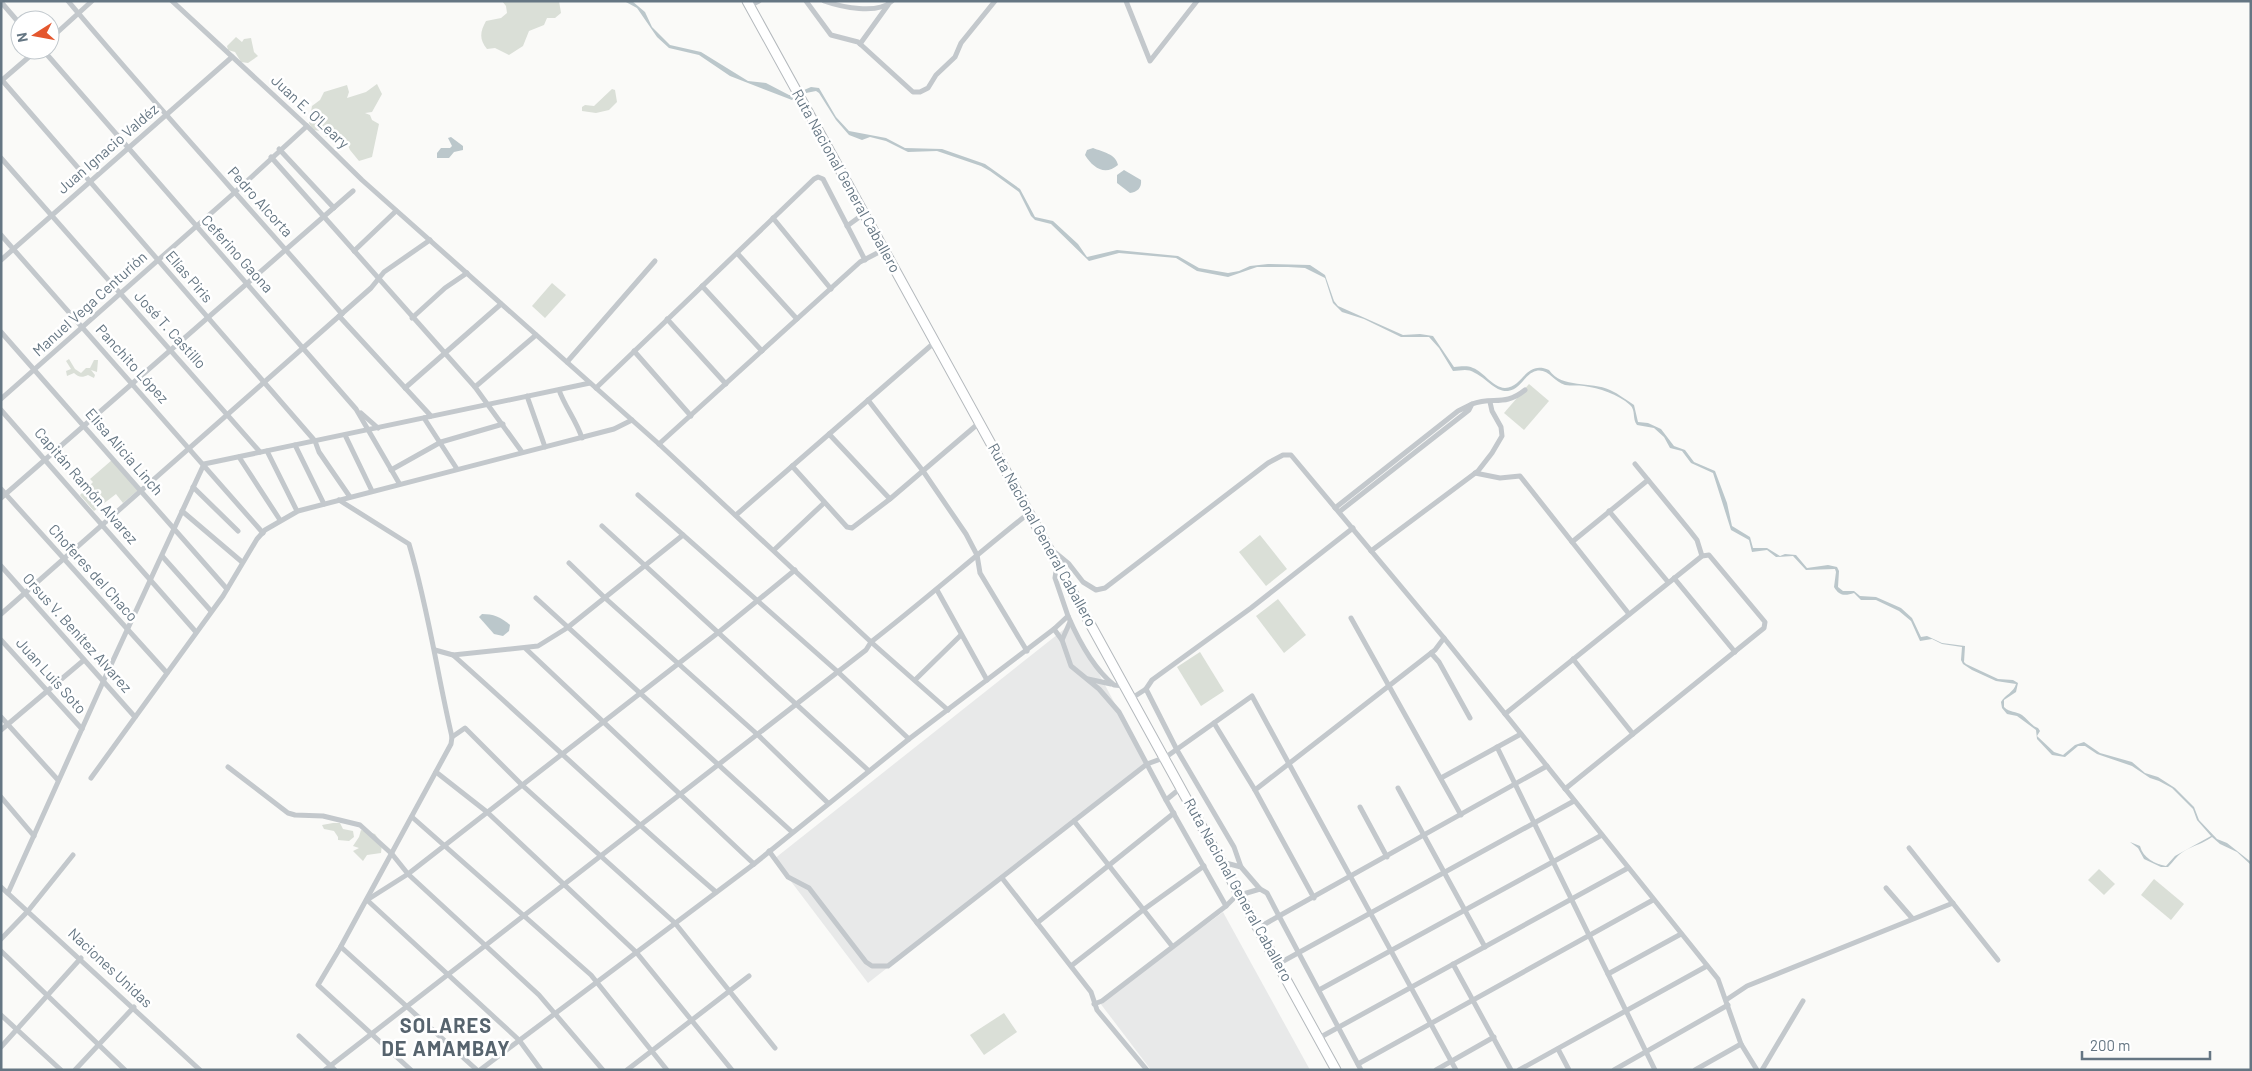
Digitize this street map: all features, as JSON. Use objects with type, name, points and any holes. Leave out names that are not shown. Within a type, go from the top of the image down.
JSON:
[{"type":"highway","name":"Ruta Nacional General Caballero","points":[[748,4],[1166,757],[1336,1070]]},
{"type":"street","name":"Pedro Alcorta","points":[[68,1],[234,193],[286,249],[342,314],[339,316],[431,416]]},
{"type":"street","points":[[60,30],[92,1]]},
{"type":"street","name":"Juan E. O'Leary","points":[[172,1],[396,211],[660,444],[871,642],[948,710]]},
{"type":"street","points":[[748,4],[759,1]]},
{"type":"street","points":[[806,1],[831,35],[860,44],[913,92],[920,92],[928,88],[936,75],[955,57],[961,43],[995,1]]},
{"type":"street","points":[[824,1],[861,9],[890,3]]},
{"type":"street","points":[[1126,1],[1150,61],[1197,1]]},
{"type":"street","points":[[1,2],[10,12]]},
{"type":"street","points":[[860,44],[890,3]]},
{"type":"street","name":"Juan Ignacio Valdéz","points":[[1,260],[232,57]]},
{"type":"street","points":[[2,80],[25,60]]},
{"type":"street","name":"Ceferino Gaona","points":[[52,60],[356,409],[399,483]]},
{"type":"street","name":"Elías Piris","points":[[2,80],[315,441],[319,452],[350,497]]},
{"type":"street","name":"Manuel Vega Centurión","points":[[1,399],[307,126]]},
{"type":"street","points":[[279,149],[334,208]]},
{"type":"street","name":"José T. Castillo","points":[[1,158],[260,452]]},
{"type":"street","points":[[271,158],[475,387],[522,452]]},
{"type":"street","points":[[596,388],[772,218],[818,177],[823,179],[865,260]]},
{"type":"street","points":[[3,496],[353,191]]},
{"type":"street","points":[[354,251],[396,211]]},
{"type":"street","points":[[847,226],[865,213]]},
{"type":"street","points":[[772,218],[831,289]]},
{"type":"street","name":"Panchito López","points":[[1,235],[263,533]]},
{"type":"street","points":[[1,614],[64,560],[226,413],[342,314],[371,288],[384,272],[430,240]]},
{"type":"street","points":[[660,444],[831,289],[865,260],[885,249]]},
{"type":"street","points":[[736,253],[797,320]]},
{"type":"street","points":[[567,362],[655,261]]},
{"type":"street","points":[[412,318],[444,288],[467,273]]},
{"type":"street","points":[[702,286],[762,352]]},
{"type":"street","points":[[405,388],[501,304]]},
{"type":"street","points":[[667,319],[726,384]]},
{"type":"street","name":"Elisa Alicia Linch","points":[[1,332],[85,425],[173,530],[227,589]]},
{"type":"street","points":[[475,387],[536,335]]},
{"type":"street","points":[[736,515],[935,342]]},
{"type":"street","points":[[634,351],[691,416]]},
{"type":"street","points":[[8,893],[204,464],[590,383]]},
{"type":"street","points":[[559,390],[565,406],[577,422],[582,438]]},
{"type":"street","points":[[1337,510],[1469,410],[1472,404],[1480,401],[1490,402],[1514,398],[1525,390]]},
{"type":"street","points":[[527,396],[545,447]]},
{"type":"street","points":[[868,400],[923,471],[966,534],[976,555],[980,573],[1027,651]]},
{"type":"street","points":[[1372,551],[1475,473],[1492,454],[1502,436],[1501,427],[1492,411],[1490,402]]},
{"type":"street","points":[[356,409],[378,428]]},
{"type":"street","name":"Capitán Ramón Alvarez","points":[[1,410],[103,523],[196,632]]},
{"type":"street","points":[[424,418],[457,469]]},
{"type":"street","points":[[91,778],[227,589],[242,562],[263,533],[280,520],[297,511],[399,483],[614,430],[632,420]]},
{"type":"street","points":[[792,466],[847,527],[852,528],[890,499],[980,422]]},
{"type":"street","points":[[391,470],[441,442],[503,424]]},
{"type":"street","points":[[346,434],[372,491]]},
{"type":"street","points":[[829,434],[890,499]]},
{"type":"street","points":[[295,445],[324,504]]},
{"type":"street","points":[[267,451],[297,511]]},
{"type":"street","points":[[1049,547],[1069,564],[1083,582],[1096,590],[1105,588],[1268,463],[1283,455],[1291,455],[1444,638],[1718,979],[1741,1044],[1757,1070]]},
{"type":"street","points":[[239,457],[280,520]]},
{"type":"street","points":[[1635,464],[1697,540],[1702,556]]},
{"type":"street","points":[[1475,473],[1500,478],[1520,476],[1629,614]]},
{"type":"street","points":[[1572,542],[1648,480]]},
{"type":"street","points":[[193,488],[238,531]]},
{"type":"street","name":"Choferes del Chaco","points":[[1,489],[3,496],[167,672]]},
{"type":"street","points":[[638,494],[838,672],[909,739]]},
{"type":"street","points":[[339,500],[409,544],[435,650],[438,677],[452,737],[451,744],[412,817],[341,947],[318,985],[410,1070]]},
{"type":"street","points":[[774,550],[824,503]]},
{"type":"street","points":[[182,511],[242,562]]},
{"type":"street","points":[[1609,511],[1668,582]]},
{"type":"street","points":[[325,1070],[333,1068],[370,1034],[866,650],[871,642],[937,590],[1029,512]]},
{"type":"street","points":[[602,526],[869,771]]},
{"type":"street","points":[[1132,698],[1146,689],[1152,680],[1251,608],[1353,528]]},
{"type":"street","points":[[435,650],[453,655],[538,646],[567,628],[683,535]]},
{"type":"street","points":[[1505,714],[1702,556],[1710,554],[1765,622],[1764,628],[1565,789]]},
{"type":"street","points":[[162,556],[211,611]]},
{"type":"street","points":[[1057,562],[1055,578],[1070,622],[1094,661],[1114,685]]},
{"type":"street","points":[[569,563],[604,597],[758,735],[828,803]]},
{"type":"street","name":"Orsus V. Benítez Alvarez","points":[[1,566],[135,717]]},
{"type":"street","points":[[367,900],[408,874],[719,632],[795,570]]},
{"type":"street","points":[[1674,578],[1735,652]]},
{"type":"street","points":[[937,590],[987,680]]},
{"type":"street","points":[[536,598],[792,832]]},
{"type":"street","points":[[341,947],[478,1070],[754,864],[909,739],[1027,651],[1068,616]]},
{"type":"street","points":[[1351,618],[1461,815]]},
{"type":"street","points":[[1062,640],[1070,622]]},
{"type":"street","points":[[1054,629],[1062,640],[1071,666],[1110,700],[1226,906]]},
{"type":"street","points":[[915,680],[961,635]]},
{"type":"street","points":[[1255,790],[1431,653],[1444,638]]},
{"type":"street","name":"Juan Luis Soto","points":[[1,640],[82,729]]},
{"type":"street","points":[[525,648],[681,793],[754,864]]},
{"type":"street","points":[[1431,653],[1439,662],[1470,718]]},
{"type":"street","points":[[453,655],[563,753],[639,826],[716,892]]},
{"type":"street","points":[[1573,659],[1633,734]]},
{"type":"street","points":[[1,730],[84,660]]},
{"type":"street","points":[[1085,679],[1125,686]]},
{"type":"street","points":[[1146,689],[1176,750],[1234,847],[1241,868],[1266,893],[1360,1067],[1473,1000],[1653,900]]},
{"type":"street","points":[[770,851],[788,877],[809,888],[866,962],[872,966],[888,966],[1147,764],[1166,757],[1252,696],[1456,1070]]},
{"type":"street","points":[[1,717],[58,780]]},
{"type":"street","points":[[1214,723],[1255,790],[1314,898]]},
{"type":"street","points":[[452,737],[464,728],[522,785],[675,923],[775,1048]]},
{"type":"street","points":[[1441,778],[1521,734]]},
{"type":"street","points":[[1497,747],[1655,1070]]},
{"type":"street","points":[[1258,928],[1547,766]]},
{"type":"street","points":[[228,767],[288,813],[323,816],[360,825],[392,854],[408,874],[539,995],[603,1070]]},
{"type":"street","points":[[436,772],[487,812],[636,952],[732,1070]]},
{"type":"street","points":[[1398,788],[1485,947]]},
{"type":"street","points":[[1166,800],[1177,791],[1183,790]]},
{"type":"street","points":[[1,797],[34,836]]},
{"type":"street","points":[[1278,964],[1574,801]]},
{"type":"street","points":[[1360,807],[1387,857]]},
{"type":"street","points":[[1037,923],[1174,813]]},
{"type":"street","points":[[412,817],[596,982],[667,1070]]},
{"type":"street","points":[[1074,821],[1110,864],[1172,946]]},
{"type":"street","points":[[1319,990],[1602,836]]},
{"type":"street","points":[[1909,848],[1998,960]]},
{"type":"street","points":[[1,939],[28,911],[73,854]]},
{"type":"street","points":[[1222,862],[1241,868]]},
{"type":"street","points":[[1071,966],[1204,866]]},
{"type":"street","points":[[1319,1038],[1628,868]]},
{"type":"street","points":[[1002,878],[1091,992],[1097,1010],[1146,1070]]},
{"type":"street","name":"Naciones Unidas","points":[[1,886],[200,1070]]},
{"type":"street","points":[[1886,888],[1912,918]]},
{"type":"street","points":[[1094,1004],[1102,1001],[1240,894],[1260,889]]},
{"type":"street","points":[[367,900],[519,1040],[541,1070]]},
{"type":"street","points":[[1614,1070],[1647,1052],[1727,1002],[1747,986],[1912,918],[1953,904]]},
{"type":"street","points":[[1608,974],[1681,934]]},
{"type":"street","points":[[1,951],[125,1070]]},
{"type":"street","points":[[1,1046],[81,958]]},
{"type":"street","points":[[1454,964],[1512,1070]]},
{"type":"street","points":[[1519,1070],[1706,966]]},
{"type":"street","points":[[626,1070],[749,976]]},
{"type":"street","points":[[1762,1070],[1803,1001]]},
{"type":"street","points":[[75,1070],[134,1007]]},
{"type":"street","points":[[1,1015],[62,1070]]},
{"type":"street","points":[[299,1036],[333,1068]]},
{"type":"street","points":[[1436,1070],[1494,1037]]},
{"type":"street","points":[[1695,1070],[1741,1044]]},
{"type":"street","points":[[1558,1049],[1569,1070]]},
{"type":"shaded area","points":[[502,1],[559,1],[561,13],[555,18],[547,18],[544,25],[529,31],[523,46],[509,55],[495,48],[487,49],[482,39],[482,29],[486,21],[501,18],[507,13],[506,6]]},
{"type":"shaded area","points":[[624,1],[632,1],[645,12],[652,27],[670,45],[701,52],[748,81],[766,83],[798,98],[792,100],[730,76],[699,55],[669,48],[657,37],[637,8]]},
{"type":"shaded area","points":[[236,37],[242,42],[244,39],[251,38],[254,52],[258,56],[248,63],[241,62],[235,52],[228,50],[227,46]]},
{"type":"shaded area","points":[[377,84],[382,94],[372,112],[365,113],[370,115],[372,120],[379,124],[372,157],[359,161],[350,150],[345,139],[334,136],[326,137],[321,131],[313,130],[309,123],[312,106],[320,100],[324,92],[347,85],[349,92],[347,98],[366,92]]},
{"type":"shaded area","points":[[811,87],[819,88],[836,117],[849,131],[886,138],[905,148],[942,149],[985,164],[1020,189],[1035,217],[1053,221],[1078,244],[1087,257],[1117,250],[1178,256],[1199,268],[1228,273],[1250,266],[1268,264],[1310,265],[1325,275],[1334,301],[1338,306],[1403,335],[1420,334],[1433,336],[1454,367],[1465,366],[1473,368],[1500,387],[1511,387],[1529,371],[1541,368],[1549,370],[1561,380],[1602,387],[1613,392],[1634,405],[1638,422],[1648,423],[1661,429],[1674,446],[1685,450],[1694,462],[1715,471],[1727,503],[1732,526],[1750,537],[1753,548],[1767,548],[1780,556],[1785,554],[1796,555],[1807,568],[1828,565],[1837,567],[1839,571],[1838,587],[1843,591],[1854,591],[1860,596],[1876,597],[1901,608],[1912,618],[1921,637],[1927,636],[1942,643],[1965,646],[1964,662],[1966,664],[1998,679],[2013,680],[2018,683],[2016,692],[2004,700],[2004,707],[2022,715],[2038,728],[2040,731],[2037,736],[2054,752],[2063,755],[2075,745],[2084,742],[2100,753],[2132,762],[2145,773],[2158,777],[2175,788],[2194,807],[2199,820],[2217,839],[2227,843],[2251,862],[2251,865],[2237,852],[2220,844],[2212,837],[2191,847],[2211,836],[2197,820],[2193,809],[2172,788],[2150,778],[2132,766],[2097,754],[2085,746],[2078,746],[2065,757],[2052,755],[2037,739],[2036,730],[2017,716],[2007,714],[2002,708],[2001,702],[2016,684],[1996,681],[1963,664],[1961,660],[1962,647],[1942,644],[1932,639],[1920,641],[1911,621],[1899,611],[1876,600],[1861,600],[1854,593],[1840,594],[1834,587],[1835,569],[1806,570],[1793,556],[1776,557],[1767,550],[1752,552],[1749,540],[1731,530],[1713,473],[1691,463],[1682,451],[1670,448],[1664,437],[1654,428],[1637,425],[1632,407],[1620,398],[1596,388],[1565,385],[1548,373],[1540,371],[1528,375],[1516,388],[1503,391],[1472,371],[1453,371],[1439,348],[1429,337],[1401,337],[1364,319],[1342,312],[1333,303],[1325,278],[1305,268],[1257,267],[1228,277],[1197,271],[1176,258],[1119,253],[1089,261],[1051,224],[1035,220],[1019,192],[990,171],[981,166],[937,151],[908,152],[886,141],[870,137],[862,140],[849,135],[836,120],[819,93],[816,91],[806,93],[804,90]]},
{"type":"shaded area","points":[[612,89],[615,90],[617,102],[609,110],[596,113],[582,111],[582,107],[585,105],[594,106]]},
{"type":"shaded area","points":[[451,137],[463,146],[463,150],[454,152],[449,158],[437,158],[437,153],[441,148],[450,148],[452,146],[448,138]]},
{"type":"shaded area","points":[[1093,148],[1115,158],[1118,165],[1108,170],[1096,167],[1085,155],[1087,150]]},
{"type":"shaded area","points":[[1124,170],[1141,180],[1141,185],[1137,191],[1130,193],[1117,183],[1117,175]]},
{"type":"shaded area","points":[[552,283],[566,295],[545,318],[532,306]]},
{"type":"shaded area","points":[[69,359],[75,369],[81,373],[86,368],[90,368],[94,360],[98,360],[97,372],[91,370],[95,375],[94,378],[88,375],[80,377],[74,373],[67,376],[66,371],[71,369],[66,361]]},
{"type":"shaded area","points":[[1529,384],[1549,401],[1524,430],[1504,413]]},
{"type":"shaded area","points":[[112,460],[138,490],[123,503],[116,494],[94,511],[80,495],[93,482],[90,479]]},
{"type":"shaded area","points":[[1260,535],[1287,569],[1266,586],[1239,552]]},
{"type":"shaded area","points":[[1278,599],[1306,635],[1284,653],[1256,616]]},
{"type":"shaded area","points":[[482,614],[500,618],[510,625],[509,631],[503,636],[494,634],[479,617]]},
{"type":"shaded area","points":[[1072,623],[1147,764],[868,983],[774,859]]},
{"type":"shaded area","points":[[1200,652],[1224,691],[1201,706],[1177,667]]},
{"type":"shaded area","points":[[340,823],[343,829],[353,831],[354,837],[349,841],[338,840],[334,831],[324,829],[322,825]]},
{"type":"shaded area","points":[[361,830],[375,834],[382,844],[381,853],[367,855],[363,861],[353,851],[359,848],[353,846]]},
{"type":"shaded area","points":[[2130,842],[2140,846],[2150,860],[2166,866],[2175,856],[2187,849],[2168,867],[2161,867],[2144,859],[2138,848]]},
{"type":"shaded area","points":[[2099,869],[2115,884],[2104,895],[2088,880]]},
{"type":"shaded area","points":[[2154,879],[2184,904],[2171,920],[2141,895]]},
{"type":"shaded area","points":[[1223,912],[1310,1070],[1151,1070],[1100,1003]]},
{"type":"shaded area","points":[[1004,1013],[1017,1032],[984,1055],[970,1035]]},
{"type":"district","name":"SOLARES DE AMAMBAY","points":[[446,1038]]}]
